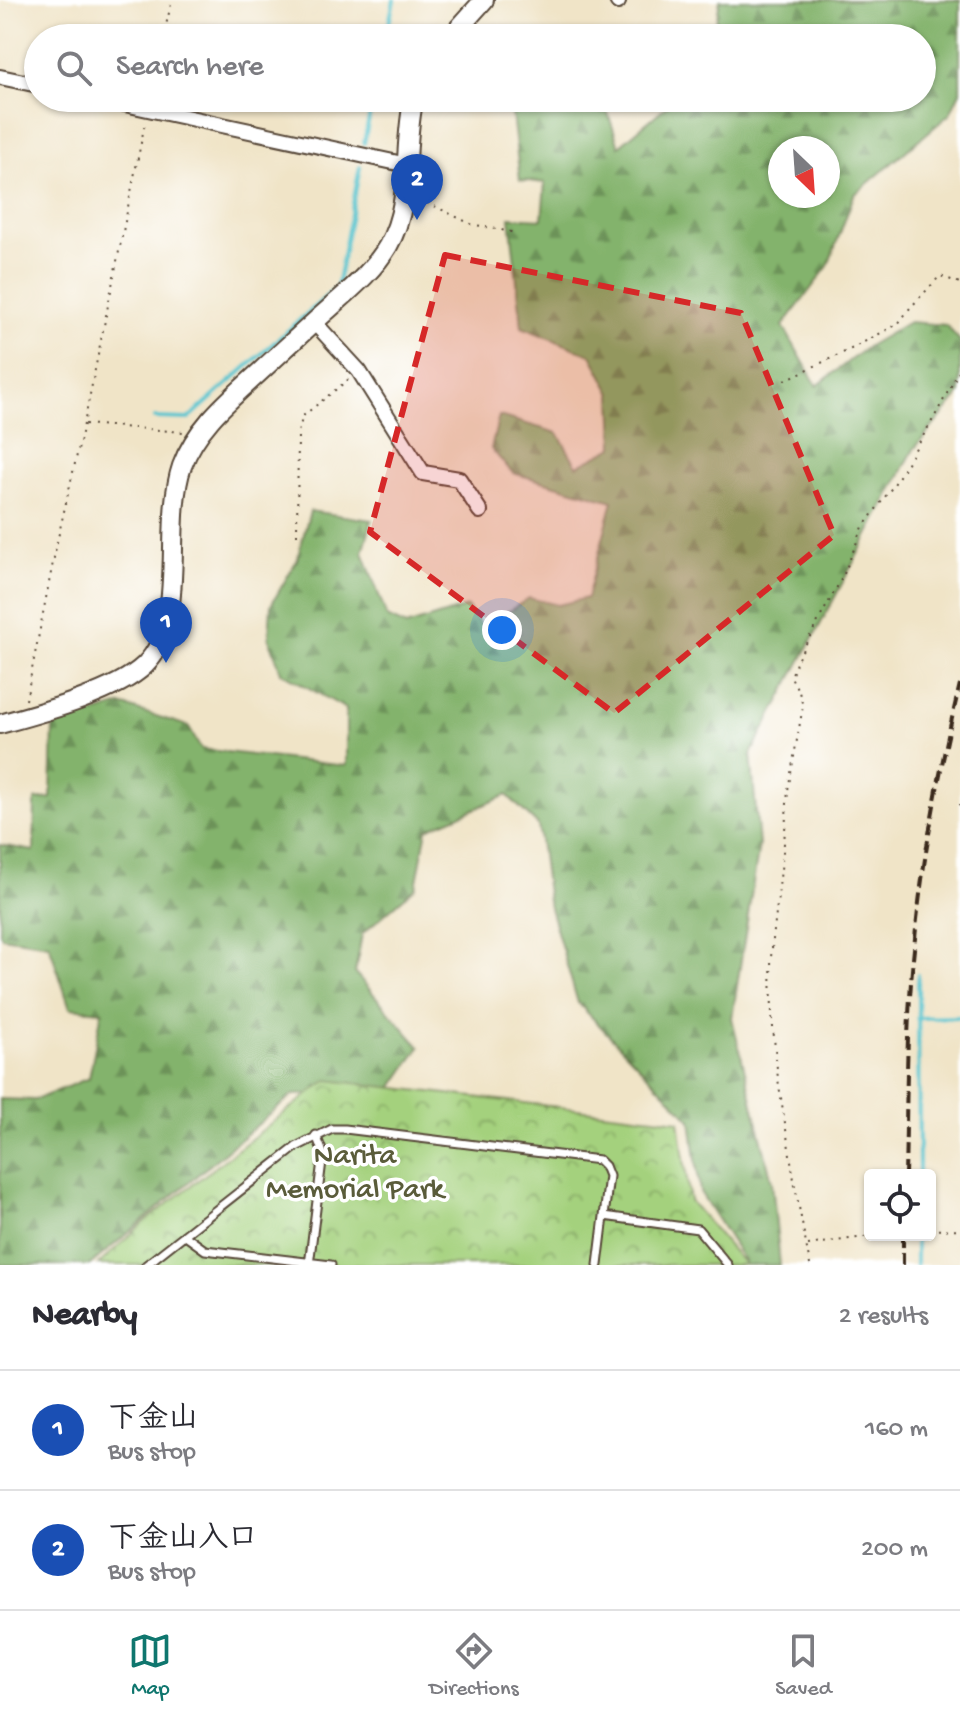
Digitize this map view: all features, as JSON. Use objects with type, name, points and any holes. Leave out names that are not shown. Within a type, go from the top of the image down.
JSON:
[{"type":"street","points":[[463,24],[484,0]]},
{"type":"street","points":[[0,77],[24,82]]},
{"type":"street","points":[[161,112],[407,163]]},
{"type":"street","points":[[0,724],[107,689],[145,665],[159,647],[169,620],[175,494],[182,467],[200,433],[216,412],[376,263],[389,245],[406,193],[411,112]]},
{"type":"street","points":[[314,322],[359,371],[423,473],[459,479],[480,511]]},
{"type":"lane","points":[[146,1265],[296,1147],[332,1129],[345,1129],[599,1160],[609,1176],[598,1265]]},
{"type":"lane","points":[[310,1264],[323,1153],[316,1135]]},
{"type":"lane","points":[[604,1216],[698,1229],[728,1265]]},
{"type":"lane","points":[[184,1235],[205,1250],[274,1262],[331,1265]]},
{"type":"path","points":[[166,24],[172,0]]},
{"type":"path","points":[[23,717],[146,112]]},
{"type":"path","points":[[406,193],[471,224],[516,233]]},
{"type":"path","points":[[785,380],[898,324],[940,276],[960,283]]},
{"type":"path","points":[[810,1265],[778,1079],[772,1017],[771,957],[788,790],[803,706],[791,677],[797,660],[843,576],[863,527],[893,486],[960,369]]},
{"type":"path","points":[[297,535],[296,471],[298,432],[303,416],[359,371]]},
{"type":"path","points":[[84,424],[200,433]]},
{"type":"path","points":[[936,1230],[960,1229]]},
{"type":"path","points":[[807,1245],[864,1237]]},
{"type":"highlighted area","points":[[445,255],[741,313],[834,535],[614,713],[370,532]]},
{"type":"green space","points":[[720,0],[960,0],[960,92],[950,114],[854,195],[828,266],[783,326],[817,386],[868,346],[909,322],[946,325],[960,341],[960,394],[914,449],[751,754],[759,845],[732,1018],[772,1182],[780,1265],[744,1265],[700,1192],[691,1120],[578,1003],[548,901],[538,825],[507,795],[427,829],[416,887],[362,934],[355,973],[420,1047],[390,1091],[293,1095],[90,1265],[0,1265],[0,1099],[35,1100],[89,1078],[102,1011],[70,1008],[49,944],[2,937],[0,933],[0,845],[34,851],[35,800],[51,798],[53,726],[121,705],[188,726],[201,749],[346,766],[346,709],[281,672],[269,638],[271,605],[297,560],[310,511],[372,520],[363,552],[387,617],[406,626],[467,607],[483,628],[529,598],[558,605],[587,598],[613,501],[513,473],[491,449],[499,416],[558,433],[577,466],[614,447],[612,394],[591,355],[522,327],[510,217],[542,219],[545,183],[520,180],[512,112],[608,112],[619,146],[659,112],[936,112],[936,24],[716,24]]},
{"type":"green space","name":"Narita Memorial Park","points":[[327,1080],[679,1121],[690,1201],[745,1265],[98,1265],[143,1223]]},
{"type":"waterway","points":[[389,24],[394,0]]},
{"type":"waterway","points":[[364,143],[370,112]]},
{"type":"waterway","points":[[155,418],[188,419],[337,287],[360,167]]},
{"type":"waterway","points":[[918,975],[919,1169]]},
{"type":"waterway","points":[[917,1018],[960,1017]]},
{"type":"waterway","points":[[916,1241],[916,1265]]},
{"type":"railway","points":[[905,1169],[907,1062],[917,916],[932,816],[960,684]]},
{"type":"railway","points":[[903,1241],[903,1265]]},
{"type":"place","name":"下金山入口","points":[[417,220]]},
{"type":"place","name":"下金山","points":[[166,663]]}]
